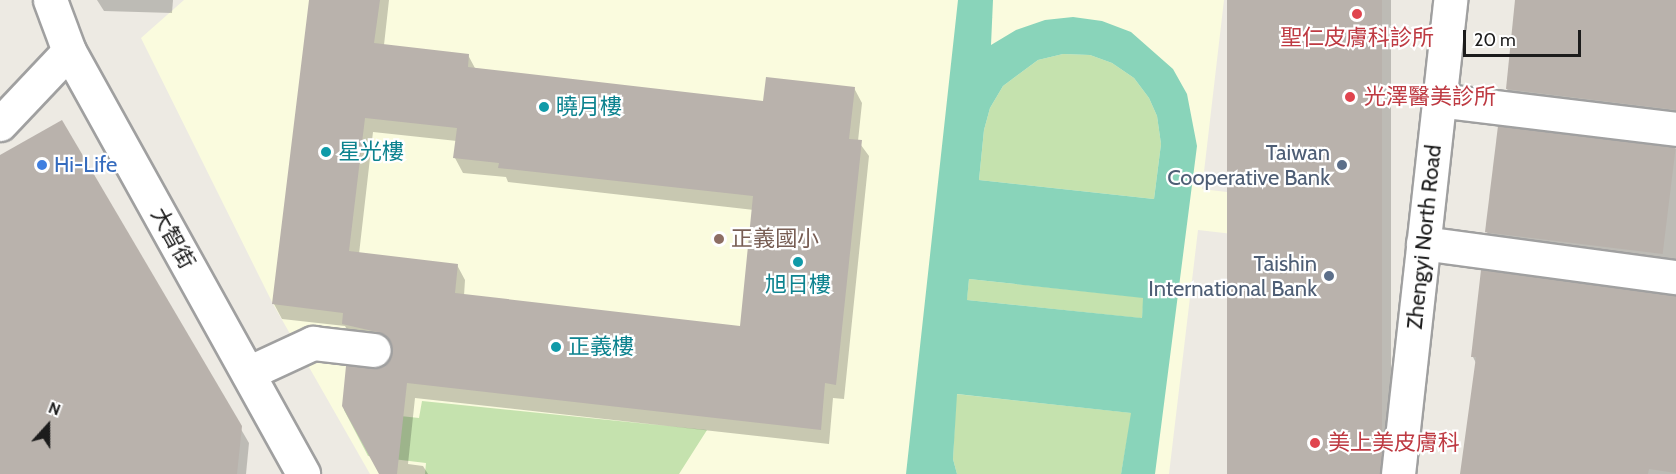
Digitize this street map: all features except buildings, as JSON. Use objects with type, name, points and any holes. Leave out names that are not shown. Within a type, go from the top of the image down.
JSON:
[{"type":"street","name":"大智街","points":[[50,0],[69,51],[303,474]]},
{"type":"street","name":"Zhengyi North Road","points":[[1398,474],[1450,0]]},
{"type":"street","points":[[0,124],[69,51]]},
{"type":"street","points":[[1438,100],[1676,129]]},
{"type":"street","points":[[1423,243],[1676,277]]},
{"type":"street","points":[[248,373],[313,343],[374,351]]},
{"type":"shaded area","name":"正義國小","points":[[184,0],[1224,0],[1202,189],[1359,208],[1355,248],[1198,230],[1169,474],[370,474],[273,304],[141,38]]},
{"type":"green space","points":[[958,0],[993,0],[991,45],[1016,30],[1045,20],[1073,17],[1102,21],[1131,32],[1173,69],[1187,94],[1197,146],[1155,474],[1121,474],[1131,413],[957,394],[953,459],[957,474],[906,474]],"holes":[[[1063,54],[1090,55],[1112,63],[1134,78],[1149,98],[1157,116],[1161,144],[1154,199],[979,180],[984,130],[990,108],[1003,86],[1038,60]],[[969,279],[1143,298],[1142,318],[967,300]]]},
{"type":"green space","points":[[1063,54],[1090,55],[1112,63],[1134,78],[1149,98],[1157,116],[1161,144],[1154,199],[979,180],[984,130],[990,108],[1003,86],[1038,60]]},
{"type":"green space","points":[[969,279],[1144,297],[1142,318],[967,300]]},
{"type":"green space","points":[[956,394],[1132,413],[1121,474],[957,474],[953,459]]},
{"type":"green space","points":[[422,401],[707,430],[679,474],[425,474],[426,463],[368,456],[344,410],[419,418]]},
{"type":"place","name":"聖仁皮膚科診所","points":[[1357,14]]},
{"type":"place","name":"光澤醫美診所","points":[[1350,97]]},
{"type":"place","name":"曉月樓","points":[[544,107]]},
{"type":"place","name":"星光樓","points":[[326,152]]},
{"type":"place","name":"Hi-Life","points":[[42,165]]},
{"type":"place","name":"Taiwan Cooperative Bank","points":[[1342,165]]},
{"type":"place","name":"正義國小","points":[[719,239]]},
{"type":"place","name":"旭日樓","points":[[798,262]]},
{"type":"place","name":"Taishin International Bank","points":[[1329,276]]},
{"type":"place","name":"正義樓","points":[[556,347]]},
{"type":"place","name":"美上美皮膚科","points":[[1315,443]]}]
